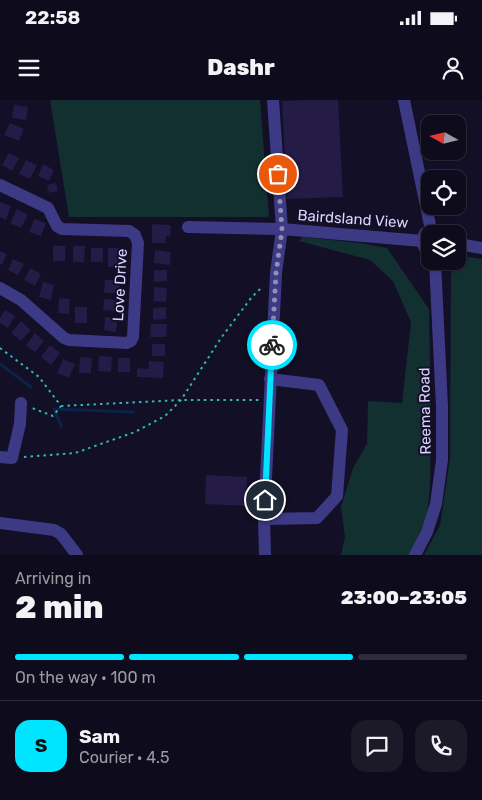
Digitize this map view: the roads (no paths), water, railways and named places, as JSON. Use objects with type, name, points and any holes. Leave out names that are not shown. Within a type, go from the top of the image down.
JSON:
[{"type":"street","points":[[272,100],[282,230]]},
{"type":"street","points":[[404,100],[435,225]]},
{"type":"street","name":"Love Drive","points":[[0,185],[48,208],[57,226],[62,229],[129,231],[135,235],[138,242],[133,337],[127,343],[70,340],[64,338],[21,300],[0,288]]},
{"type":"street","name":"Bairdsland View","points":[[188,227],[282,230],[421,240]]},
{"type":"street","name":"Bairdsland View","points":[[265,555],[264,520],[270,379],[276,273],[282,230]]},
{"type":"street","points":[[466,245],[482,248]]},
{"type":"street","name":"Reema Road","points":[[415,555],[427,532],[436,504],[442,460],[442,407],[435,270]]},
{"type":"street","points":[[264,520],[317,518],[337,496],[342,430],[319,385],[270,379]]},
{"type":"street","points":[[6,458],[20,424],[21,403]]},
{"type":"street","points":[[0,523],[54,530],[61,534],[77,555]]},
{"type":"waterway","points":[[0,364],[31,387]]},
{"type":"waterway","points":[[61,426],[54,409],[133,412]]}]
